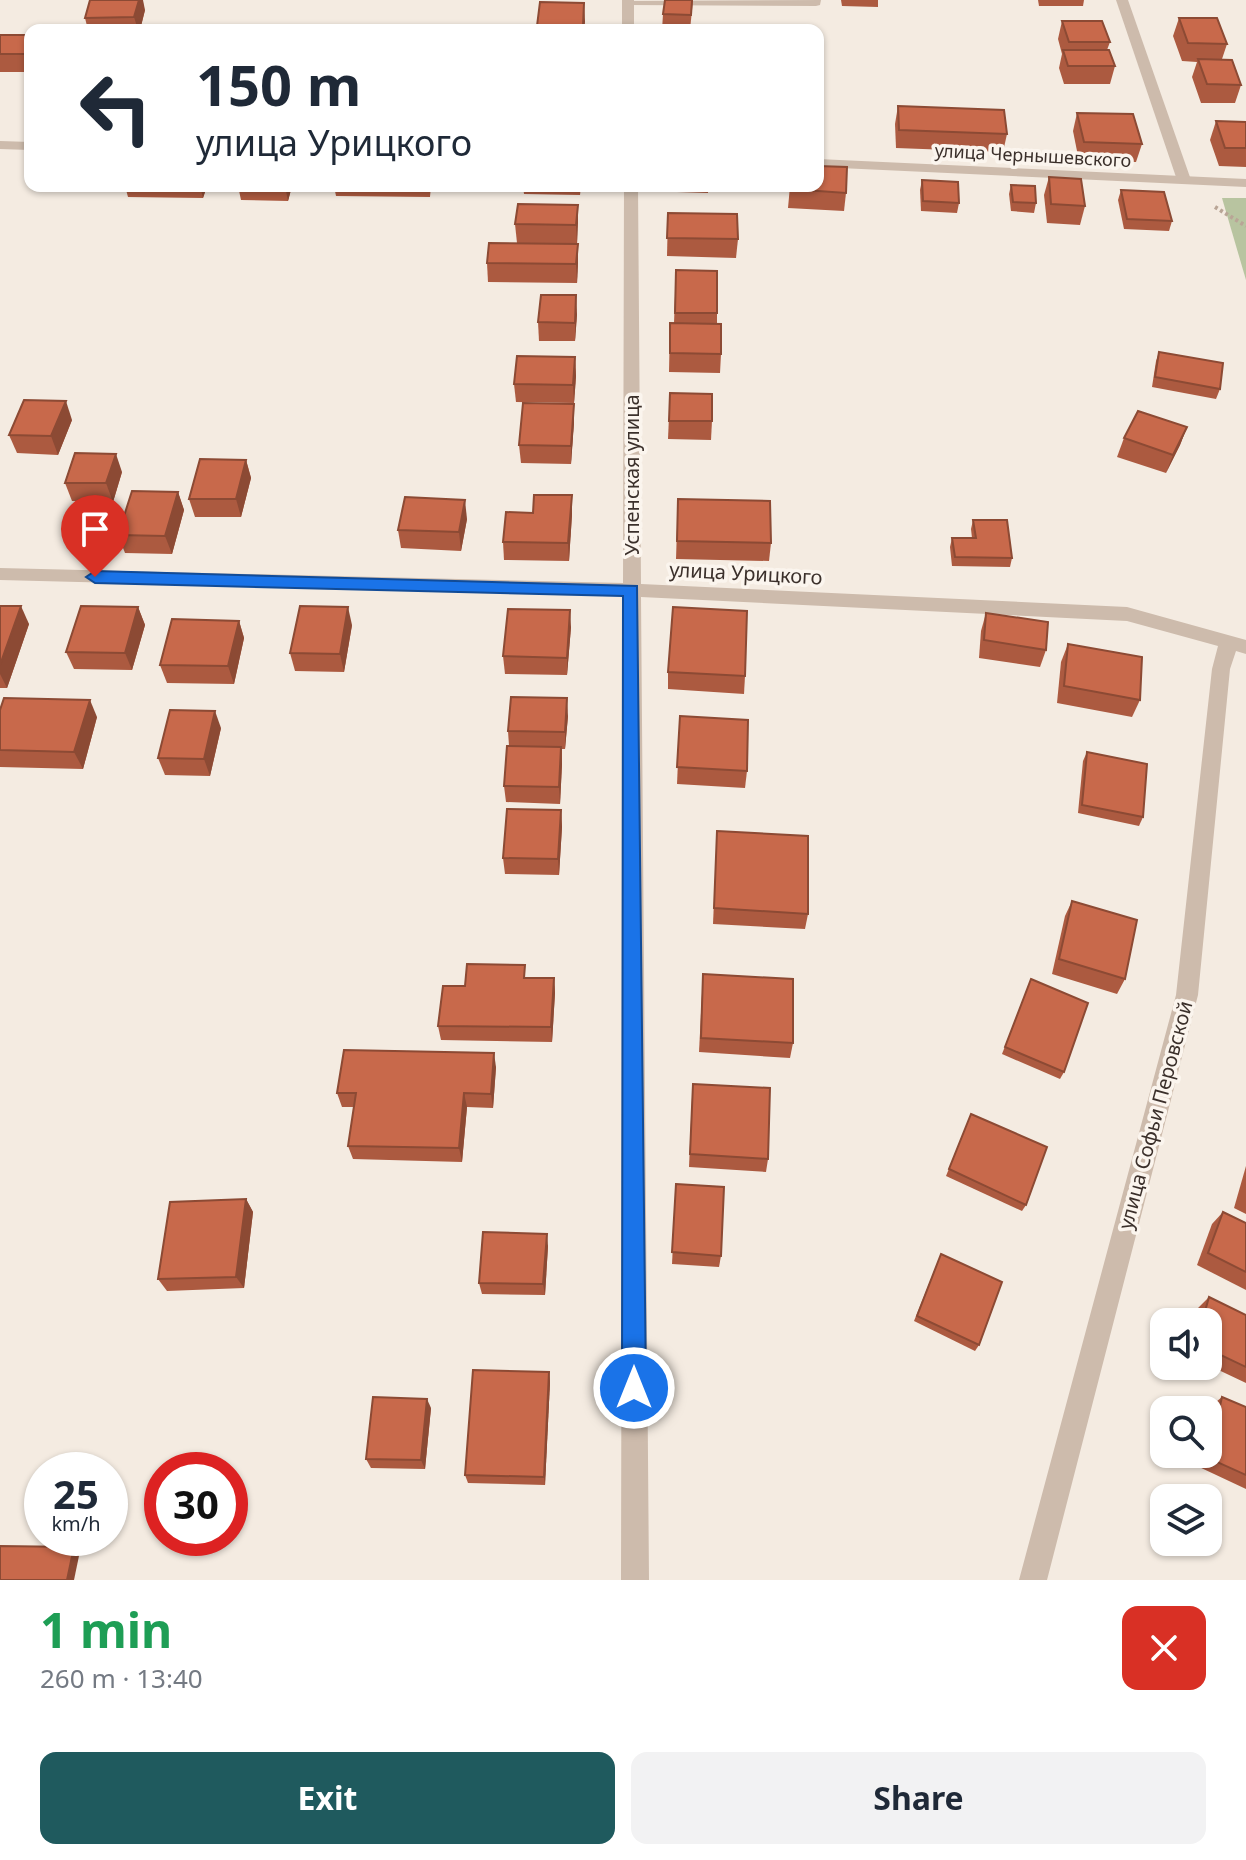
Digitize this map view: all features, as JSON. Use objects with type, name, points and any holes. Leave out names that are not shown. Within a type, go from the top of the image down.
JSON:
[{"type":"street","points":[[1122,0],[1184,180]]},
{"type":"street","points":[[628,24],[628,1],[816,2]]},
{"type":"street","points":[[0,145],[24,146]]},
{"type":"street","name":"улица Чернышевского","points":[[824,163],[1246,183]]},
{"type":"street","name":"Успенская улица","points":[[631,192],[635,1580]]},
{"type":"street","name":"улица Урицкого","points":[[0,574],[631,590],[1127,614],[1237,644]]},
{"type":"street","name":"улица Софьи Перовской","points":[[1033,1580],[1187,995],[1221,669],[1237,644]]},
{"type":"green space","points":[[1222,198],[1246,198],[1246,280]]},
{"type":"building","points":[[90,0],[139,0],[134,17],[85,18]]},
{"type":"building","points":[[665,0],[692,0],[691,15],[663,14]]},
{"type":"building","points":[[540,2],[584,3],[583,24],[537,24]]},
{"type":"building","points":[[1179,18],[1217,18],[1227,44],[1188,43]]},
{"type":"building","points":[[1062,21],[1102,21],[1110,42],[1069,42]]},
{"type":"building","points":[[0,35],[24,35],[24,54],[0,54]]},
{"type":"building","points":[[1063,50],[1109,50],[1115,66],[1068,66]]},
{"type":"building","points":[[1198,59],[1232,60],[1241,85],[1207,84]]},
{"type":"building","points":[[898,106],[1004,110],[1007,134],[899,130]]},
{"type":"building","points":[[1077,113],[1133,114],[1142,144],[1084,142]]},
{"type":"building","points":[[1216,121],[1246,122],[1246,148],[1225,148]]},
{"type":"building","points":[[824,166],[847,167],[846,193],[824,191]]},
{"type":"building","points":[[1049,177],[1081,179],[1085,206],[1051,204]]},
{"type":"building","points":[[922,180],[958,182],[959,203],[923,201]]},
{"type":"building","points":[[1011,185],[1035,186],[1036,203],[1013,202]]},
{"type":"building","points":[[1121,190],[1164,192],[1172,221],[1127,219]]},
{"type":"building","points":[[518,204],[578,205],[576,225],[515,224]]},
{"type":"building","points":[[668,213],[737,214],[738,239],[667,238]]},
{"type":"building","points":[[489,243],[578,244],[576,264],[487,263]]},
{"type":"building","points":[[676,270],[717,271],[717,313],[675,313]]},
{"type":"building","points":[[541,295],[576,295],[575,323],[538,322]]},
{"type":"building","points":[[670,323],[721,324],[721,354],[670,353]]},
{"type":"building","points":[[1159,352],[1223,363],[1220,389],[1155,377]]},
{"type":"building","points":[[517,356],[575,357],[573,385],[514,384]]},
{"type":"building","points":[[670,393],[712,394],[712,421],[669,421]]},
{"type":"building","points":[[24,400],[66,401],[51,436],[9,435]]},
{"type":"building","points":[[523,403],[574,404],[571,446],[519,445]]},
{"type":"building","points":[[1138,411],[1187,427],[1173,455],[1124,438]]},
{"type":"building","points":[[75,453],[116,454],[106,483],[65,483]]},
{"type":"building","points":[[200,459],[246,460],[236,499],[189,499]]},
{"type":"building","points":[[132,491],[178,492],[165,536],[118,535]]},
{"type":"building","points":[[534,495],[572,495],[568,543],[503,542],[506,512],[533,513]]},
{"type":"building","points":[[405,497],[465,500],[459,532],[398,530]]},
{"type":"building","points":[[678,499],[770,501],[771,543],[677,541]]},
{"type":"building","points":[[973,520],[1007,520],[1012,558],[955,557],[952,538],[976,538]]},
{"type":"building","points":[[0,606],[21,606],[0,665]]},
{"type":"building","points":[[81,606],[138,607],[125,653],[66,652]]},
{"type":"building","points":[[300,606],[348,607],[340,654],[290,653]]},
{"type":"building","points":[[673,607],[747,611],[745,676],[668,672]]},
{"type":"building","points":[[508,609],[570,610],[567,658],[503,656]]},
{"type":"building","points":[[986,613],[1048,622],[1046,650],[984,640]]},
{"type":"building","points":[[172,619],[239,621],[228,666],[160,665]]},
{"type":"building","points":[[1068,644],[1142,657],[1140,700],[1064,686]]},
{"type":"building","points":[[511,697],[567,698],[565,732],[508,731]]},
{"type":"building","points":[[4,698],[90,700],[74,752],[0,750],[0,710]]},
{"type":"building","points":[[170,710],[215,711],[204,759],[158,758]]},
{"type":"building","points":[[680,716],[748,720],[747,771],[677,767]]},
{"type":"building","points":[[507,746],[561,747],[559,787],[504,786]]},
{"type":"building","points":[[1087,752],[1147,764],[1143,817],[1082,805]]},
{"type":"building","points":[[507,809],[561,810],[558,859],[503,858]]},
{"type":"building","points":[[717,831],[808,836],[808,914],[714,908]]},
{"type":"building","points":[[1072,901],[1137,920],[1125,979],[1059,959]]},
{"type":"building","points":[[467,964],[525,965],[524,978],[554,978],[551,1027],[438,1026],[443,986],[465,986]]},
{"type":"building","points":[[703,974],[793,979],[793,1043],[701,1038]]},
{"type":"building","points":[[1031,979],[1088,1003],[1064,1072],[1005,1047]]},
{"type":"building","points":[[344,1050],[494,1053],[491,1094],[464,1093],[459,1148],[348,1146],[356,1093],[337,1093]]},
{"type":"building","points":[[693,1084],[770,1088],[768,1159],[690,1154]]},
{"type":"building","points":[[971,1114],[1047,1147],[1026,1205],[949,1169]]},
{"type":"building","points":[[676,1184],[724,1187],[721,1256],[672,1252]]},
{"type":"building","points":[[246,1199],[236,1277],[158,1279],[170,1202]]},
{"type":"building","points":[[1223,1212],[1246,1223],[1246,1272],[1208,1253]]},
{"type":"building","points":[[483,1232],[547,1234],[543,1284],[479,1283]]},
{"type":"building","points":[[941,1254],[1002,1282],[979,1345],[917,1316]]},
{"type":"building","points":[[1209,1297],[1246,1315],[1246,1367],[1222,1356],[1222,1308],[1206,1308]]},
{"type":"building","points":[[473,1370],[549,1372],[544,1477],[465,1475]]},
{"type":"building","points":[[373,1397],[427,1399],[421,1460],[366,1459]]},
{"type":"building","points":[[1222,1397],[1246,1407],[1246,1475],[1222,1464]]},
{"type":"building","points":[[0,1546],[24,1546],[24,1556],[72,1556],[67,1580],[0,1580]]},
{"type":"route","points":[[95,577],[631,590],[634,1388]]}]
